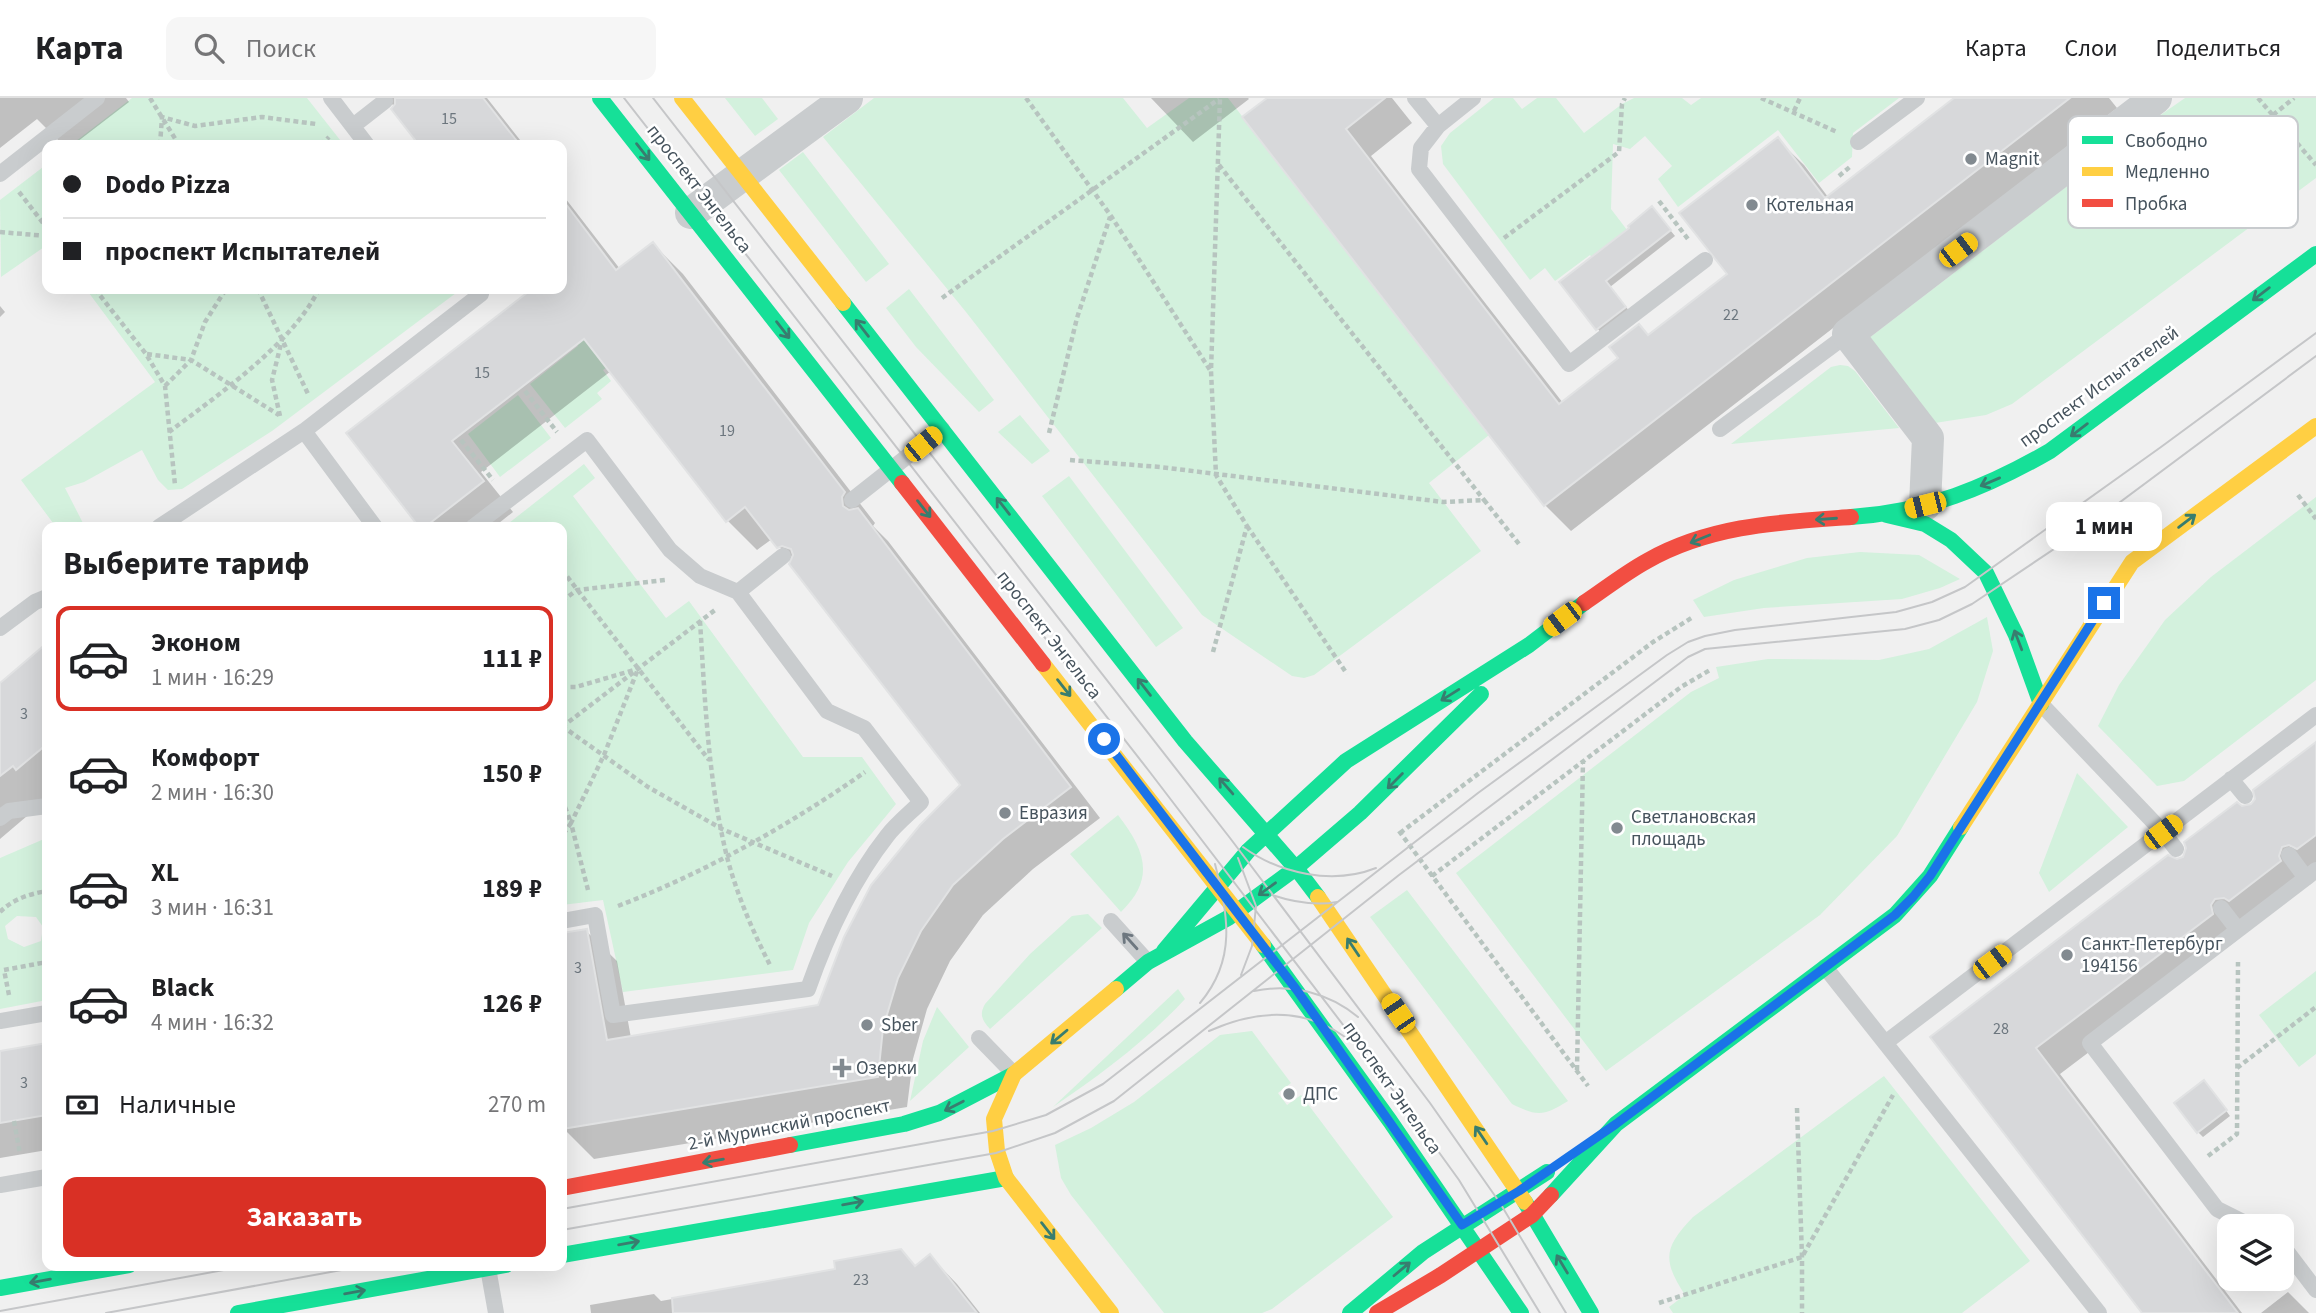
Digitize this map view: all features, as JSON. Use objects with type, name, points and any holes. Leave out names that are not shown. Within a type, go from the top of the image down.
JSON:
[{"type":"main road","name":"проспект Энгельса","points":[[600,98],[1237,911],[1321,1023],[1521,1313]]},
{"type":"main road","points":[[682,98],[1185,741],[1267,832],[1338,924],[1519,1191],[1591,1313]]},
{"type":"main road","name":"проспект Испытателей","points":[[1886,515],[1946,501],[2001,477],[2050,451],[2316,254]]},
{"type":"main road","points":[[1350,1313],[1423,1252],[1519,1191],[1616,1124],[1895,915],[1930,876],[2132,562],[2316,426]]},
{"type":"main road","points":[[1164,951],[1267,832],[1346,761],[1529,645],[1573,610],[1648,560],[1710,534],[1766,523],[1886,515],[1925,524],[1951,540],[1986,573],[2016,635],[2041,704]]},
{"type":"main road","points":[[1111,1313],[1006,1178],[997,1151],[994,1119],[1014,1074],[1148,962],[1227,919],[1296,868],[1376,800],[1529,645]]},
{"type":"main road","name":"2-й Муринский проспект","points":[[567,1187],[904,1124],[939,1113],[1014,1074]]},
{"type":"main road","points":[[1377,1313],[1532,1214],[1616,1124]]},
{"type":"main road","points":[[567,1254],[1006,1178]]},
{"type":"main road","points":[[0,1288],[95,1271]]},
{"type":"main road","points":[[238,1313],[271,1310],[472,1271]]},
{"type":"street","points":[[691,212],[847,98]]},
{"type":"street","points":[[2133,116],[2156,98]]},
{"type":"street","points":[[1925,505],[1928,438],[1848,334],[2068,165]]},
{"type":"lane","points":[[44,140],[97,98]]},
{"type":"lane","points":[[331,98],[363,140]]},
{"type":"lane","points":[[1415,98],[1438,126]]},
{"type":"lane","points":[[1473,98],[1438,126],[1421,148],[1419,169],[1569,364],[1705,261]]},
{"type":"lane","points":[[1858,142],[1917,98]]},
{"type":"lane","points":[[353,126],[385,102]]},
{"type":"lane","points":[[2,173],[42,141]]},
{"type":"lane","points":[[166,522],[304,431],[481,294]]},
{"type":"lane","points":[[1720,429],[1848,334]]},
{"type":"lane","points":[[852,500],[942,429]]},
{"type":"lane","points":[[304,431],[371,522]]},
{"type":"lane","points":[[481,522],[587,440],[670,550],[701,576],[738,592],[827,711],[864,728],[921,802],[888,835],[854,886],[823,947],[808,989],[613,1015],[595,915],[567,920]]},
{"type":"lane","points":[[738,592],[783,556]]},
{"type":"lane","points":[[0,628],[42,599]]},
{"type":"lane","points":[[2041,704],[2176,849]]},
{"type":"lane","points":[[1885,1043],[2316,715]]},
{"type":"lane","points":[[2231,779],[2245,796]]},
{"type":"lane","points":[[0,818],[9,811],[42,807]]},
{"type":"lane","points":[[2227,1214],[2217,1209],[2090,1043],[2311,874],[2289,855]]},
{"type":"lane","points":[[2221,908],[2238,930]]},
{"type":"lane","points":[[1111,920],[1148,962]]},
{"type":"lane","points":[[1825,967],[2091,1310]]},
{"type":"lane","points":[[7,1020],[42,1014]]},
{"type":"lane","points":[[979,1038],[1014,1074]]},
{"type":"lane","points":[[0,1185],[42,1178]]},
{"type":"lane","points":[[2294,1261],[2316,1290]]},
{"type":"lane","points":[[489,1271],[496,1313]]},
{"type":"path","points":[[150,98],[176,140]]},
{"type":"path","points":[[1026,98],[1111,216],[1211,371]]},
{"type":"path","points":[[942,298],[1220,98]]},
{"type":"path","points":[[1220,98],[1211,371],[1216,475],[1247,526],[1347,674]]},
{"type":"path","points":[[1485,253],[1619,152],[1622,103],[1625,98]]},
{"type":"path","points":[[1761,98],[1858,142]]},
{"type":"path","points":[[1794,111],[1800,98]]},
{"type":"path","points":[[2258,98],[2273,116],[2294,98]]},
{"type":"path","points":[[162,117],[195,126],[262,117],[310,122],[322,126]]},
{"type":"path","points":[[160,140],[162,117]]},
{"type":"path","points":[[2298,144],[2316,165]]},
{"type":"path","points":[[1218,164],[1520,544]]},
{"type":"path","points":[[2,173],[42,222]]},
{"type":"path","points":[[1659,201],[1705,261]]},
{"type":"path","points":[[1049,433],[1077,318],[1111,216]]},
{"type":"path","points":[[0,232],[42,236]]},
{"type":"path","points":[[165,386],[191,360],[205,322],[223,294]]},
{"type":"path","points":[[260,294],[320,419]]},
{"type":"path","points":[[169,432],[231,385],[283,339],[315,294]]},
{"type":"path","points":[[100,296],[146,354],[165,386],[175,484],[175,515]]},
{"type":"path","points":[[280,416],[272,380],[283,339]]},
{"type":"path","points":[[146,354],[191,360],[304,431]]},
{"type":"path","points":[[524,391],[572,452]]},
{"type":"path","points":[[1070,460],[1160,467],[1443,502],[1484,500]]},
{"type":"path","points":[[2298,495],[2316,519]]},
{"type":"path","points":[[1213,652],[1247,526]]},
{"type":"path","points":[[567,597],[577,590],[701,576]]},
{"type":"path","points":[[567,577],[710,761]]},
{"type":"path","points":[[567,723],[738,592]]},
{"type":"path","points":[[1400,833],[1653,642],[1693,617]]},
{"type":"path","points":[[700,621],[710,761],[727,857],[751,927],[785,992]]},
{"type":"path","points":[[567,687],[576,687],[638,669]]},
{"type":"path","points":[[567,829],[604,755],[638,669]]},
{"type":"path","points":[[1432,876],[1681,687],[1710,670]]},
{"type":"path","points":[[567,730],[648,787],[722,829],[854,886]]},
{"type":"path","points":[[567,812],[595,915],[661,890],[727,857],[817,806],[886,757]]},
{"type":"path","points":[[1577,1071],[1583,761]]},
{"type":"path","points":[[1396,827],[1588,1086]]},
{"type":"path","points":[[0,912],[9,903],[42,892]]},
{"type":"path","points":[[2188,1171],[2237,1134],[2238,930]]},
{"type":"path","points":[[4,970],[42,963]]},
{"type":"path","points":[[0,964],[4,970],[7,1020]]},
{"type":"path","points":[[2237,1068],[2316,1007]]},
{"type":"path","points":[[1659,1303],[1802,1257],[1907,1070]]},
{"type":"path","points":[[1797,1108],[1802,1313]]},
{"type":"path","points":[[14,1121],[26,1181]]},
{"type":"green space","points":[[132,98],[307,98],[340,140],[77,140]]},
{"type":"green space","points":[[725,98],[762,98],[778,119],[755,136]]},
{"type":"green space","points":[[874,98],[1123,98],[1147,128],[1189,98],[1228,98],[1489,435],[1429,483],[1481,551],[1314,675],[1304,678],[1292,676],[1202,615],[966,312],[823,137]]},
{"type":"green space","points":[[1494,98],[1513,98],[1522,109],[1537,98],[1556,98],[1584,133],[1634,98],[1682,98],[1691,105],[1701,98],[1899,98],[1853,133],[1852,157],[1819,183],[1778,130],[1678,207],[1658,179],[1672,166],[1645,136],[1630,149],[1613,144],[1611,209],[1637,243],[1602,270],[1590,255],[1555,281],[1545,268],[1530,280],[1443,164],[1441,146],[1450,133]]},
{"type":"green space","points":[[2185,98],[2316,98],[2316,178],[2298,191],[2298,116],[2159,116]]},
{"type":"green space","points":[[803,152],[889,264],[866,282],[779,170]]},
{"type":"green space","points":[[42,168],[42,248],[1,277],[0,200]]},
{"type":"green space","points":[[2068,185],[2068,228],[2249,228],[2012,404],[1986,415],[1935,423],[1869,338]]},
{"type":"green space","points":[[909,289],[994,400],[979,412],[916,347],[886,308]]},
{"type":"green space","points":[[90,294],[455,294],[272,431],[182,489],[168,490],[158,480],[142,450],[84,482],[65,488],[82,522],[52,522],[21,480],[155,382]]},
{"type":"green space","points":[[595,320],[623,356],[603,370],[611,381],[597,393],[602,399],[565,428],[530,384],[578,346],[572,337]]},
{"type":"green space","points":[[1840,365],[1855,371],[1899,428],[1731,444],[1831,367]]},
{"type":"green space","points":[[518,395],[551,438],[500,477],[468,434]]},
{"type":"green space","points":[[1020,415],[1050,451],[1032,464],[998,432]]},
{"type":"green space","points":[[584,464],[595,478],[573,496],[666,618],[689,601],[803,757],[862,757],[896,804],[848,862],[809,923],[793,970],[623,992],[603,900],[567,904],[567,522],[510,522]]},
{"type":"green space","points":[[1069,476],[1183,628],[1156,647],[1042,496]]},
{"type":"green space","points":[[2316,497],[2316,680],[2184,781],[2157,786],[2098,726],[2119,685],[2165,620],[2211,577]]},
{"type":"green space","points":[[1860,552],[1919,555],[1960,579],[1902,599],[1764,608],[1704,617],[1693,600],[1734,580],[1807,558]]},
{"type":"green space","points":[[1987,617],[1993,651],[1977,702],[1897,836],[1820,915],[1606,1071],[1456,873],[1691,692],[1719,678],[1716,667],[1768,659],[1879,660],[1929,649]]},
{"type":"green space","points":[[2077,773],[2128,827],[2049,892],[2039,873]]},
{"type":"green space","points":[[1118,815],[1135,840],[1143,864],[1139,887],[1121,912],[1070,854]]},
{"type":"green space","points":[[42,840],[42,926],[36,917],[17,916],[5,926],[8,939],[24,947],[41,941],[42,934],[42,1001],[0,1009],[0,858]]},
{"type":"green space","points":[[1407,890],[1568,1101],[1553,1110],[1541,1113],[1512,1104],[1370,917]]},
{"type":"green space","points":[[1088,914],[1102,928],[990,1029],[982,1017],[985,1004],[1030,954],[1072,916]]},
{"type":"green space","points":[[2316,971],[2316,1054],[2299,1067],[2259,1015]]},
{"type":"green space","points":[[1178,989],[1185,999],[1155,1029],[1105,1070],[1053,1107]]},
{"type":"green space","points":[[937,1007],[969,1047],[910,1101],[923,1041]]},
{"type":"green space","points":[[1252,1031],[1291,1083],[1278,1093],[1287,1105],[1301,1095],[1393,1217],[1272,1309],[1262,1313],[1164,1313],[1071,1195],[1061,1178],[1055,1145],[1091,1128],[1134,1102],[1220,1035]]},
{"type":"green space","points":[[1884,1076],[2030,1261],[1962,1313],[1673,1313],[1669,1307],[1685,1295],[1672,1272],[1670,1254],[1676,1237],[1683,1228],[1693,1217]]},
{"type":"building","points":[[395,98],[483,98],[516,140],[415,140],[391,109]]},
{"type":"building","points":[[1267,98],[1385,98],[1346,129],[1559,404],[1618,358],[1609,347],[1639,324],[1648,335],[1727,274],[1679,213],[1778,137],[1825,198],[1954,98],[2070,98],[1544,506],[1242,117]]},
{"type":"building","points":[[567,206],[616,270],[653,242],[845,492],[842,497],[843,506],[849,510],[858,508],[1071,787],[1003,839],[953,885],[921,931],[898,978],[883,1028],[878,1077],[567,1128],[567,932],[587,929],[607,1040],[818,1005],[844,937],[871,885],[920,825],[960,785],[789,564],[793,555],[791,549],[782,546],[777,548],[745,507],[726,522],[584,339],[452,441],[484,481],[431,522],[415,522],[346,433],[526,294],[567,294]]},
{"type":"building","points":[[1652,206],[1671,230],[1606,281],[1626,307],[1596,330],[1559,282],[1629,228],[1628,226]]},
{"type":"building","points":[[42,647],[42,748],[16,770],[13,766],[0,776],[0,683]]},
{"type":"building","points":[[2316,742],[2316,835],[2297,849],[2289,845],[2282,847],[2279,856],[2281,861],[2229,901],[2224,898],[2215,899],[2211,905],[2213,914],[2036,1048],[2217,1285],[2217,1291],[2221,1291],[2238,1313],[2142,1313],[1930,1037],[2168,855],[2177,859],[2183,857],[2186,848],[2184,842],[2237,802],[2242,806],[2251,804],[2255,799],[2253,790]]},
{"type":"building","points":[[42,1044],[42,1116],[0,1123],[0,1051]]},
{"type":"building","points":[[2204,1080],[2227,1110],[2197,1133],[2174,1103]]},
{"type":"building","points":[[901,1249],[915,1266],[930,1254],[977,1313],[673,1313],[672,1298],[835,1269],[834,1261]]},
{"type":"tram line","points":[[624,98],[1149,771],[1412,1115],[1459,1180],[1540,1313]]},
{"type":"tram line","points":[[653,98],[1230,838],[1430,1103],[1500,1203],[1566,1313]]},
{"type":"tram line","points":[[567,1208],[993,1131],[1046,1115],[1103,1084],[1478,793],[1688,642],[1735,630],[1896,612],[1932,602],[1965,587],[2316,333]]},
{"type":"tram line","points":[[567,1229],[996,1153],[1055,1133],[1114,1101],[1399,875],[1688,657],[1705,649],[1905,629],[1939,620],[1972,604],[2084,529],[2316,356]]},
{"type":"tram line","points":[[1243,847],[1273,864],[1307,874],[1342,876],[1376,868]]},
{"type":"tram line","points":[[1238,858],[1256,906],[1252,946],[1241,975]]},
{"type":"tram line","points":[[1200,1003],[1220,970],[1226,936],[1226,919],[1215,864]]},
{"type":"tram line","points":[[1272,895],[1304,903],[1337,902]]},
{"type":"tram line","points":[[1254,991],[1282,988],[1309,992],[1335,1002],[1358,1017]]},
{"type":"tram line","points":[[1209,1031],[1244,1019],[1279,1015],[1313,1020],[1345,1037]]},
{"type":"tram line","points":[[0,1311],[218,1271]]},
{"type":"tram line","points":[[106,1313],[336,1271]]},
{"type":"traffic: fast","points":[[600,98],[902,483]]},
{"type":"traffic: fast","points":[[1851,517],[1905,510],[1955,496],[1979,487],[2050,451],[2316,254]]},
{"type":"traffic: fast","points":[[843,303],[1185,741],[1318,897]]},
{"type":"traffic: fast","points":[[1887,515],[1925,524],[1951,540],[1986,573],[2016,635],[2041,704]]},
{"type":"traffic: fast","points":[[1164,951],[1248,851],[1346,761],[1529,645],[1584,603]]},
{"type":"traffic: fast","points":[[1116,989],[1148,962],[1228,918],[1296,868],[1360,813],[1481,694]]},
{"type":"traffic: fast","points":[[1551,1195],[1616,1124],[1895,915],[1930,876],[1961,827]]},
{"type":"traffic: fast","points":[[1263,945],[1390,1121],[1521,1313]]},
{"type":"traffic: fast","points":[[790,1145],[904,1124],[939,1113],[1014,1074]]},
{"type":"traffic: fast","points":[[1350,1313],[1423,1252],[1547,1172]]},
{"type":"traffic: fast","points":[[567,1254],[1006,1178]]},
{"type":"traffic: fast","points":[[1525,1202],[1591,1313]]},
{"type":"traffic: fast","points":[[0,1288],[95,1271]]},
{"type":"traffic: fast","points":[[238,1313],[472,1271]]},
{"type":"traffic: slow","points":[[682,98],[843,303]]},
{"type":"traffic: slow","points":[[1961,827],[2132,562],[2316,426]]},
{"type":"traffic: slow","points":[[1043,664],[1263,945]]},
{"type":"traffic: slow","points":[[1318,897],[1525,1202]]},
{"type":"traffic: slow","points":[[1111,1313],[1006,1178],[997,1151],[994,1119],[1014,1074],[1116,989]]},
{"type":"traffic: jam","points":[[902,483],[1043,664]]},
{"type":"traffic: jam","points":[[1584,603],[1647,561],[1696,540],[1746,527],[1851,517]]},
{"type":"traffic: jam","points":[[567,1187],[790,1145]]},
{"type":"traffic: jam","points":[[1377,1313],[1532,1215],[1551,1195]]},
{"type":"place","name":"Magnit","points":[[1971,159]]},
{"type":"place","name":"Котельная","points":[[1752,205]]},
{"type":"place","name":"Евразия","points":[[1005,813]]},
{"type":"place","name":"Светлановская площадь","points":[[1617,828]]},
{"type":"place","name":"Санкт-Петербург 194156","points":[[2067,955]]},
{"type":"place","name":"Sber","points":[[867,1025]]},
{"type":"place","name":"Озерки","points":[[842,1068]]},
{"type":"place","name":"ДПС","points":[[1289,1094]]},
{"type":"route","points":[[1104,739],[1296,989],[1462,1225],[1519,1191],[1616,1124],[1895,915],[1930,876],[2104,603]]}]
